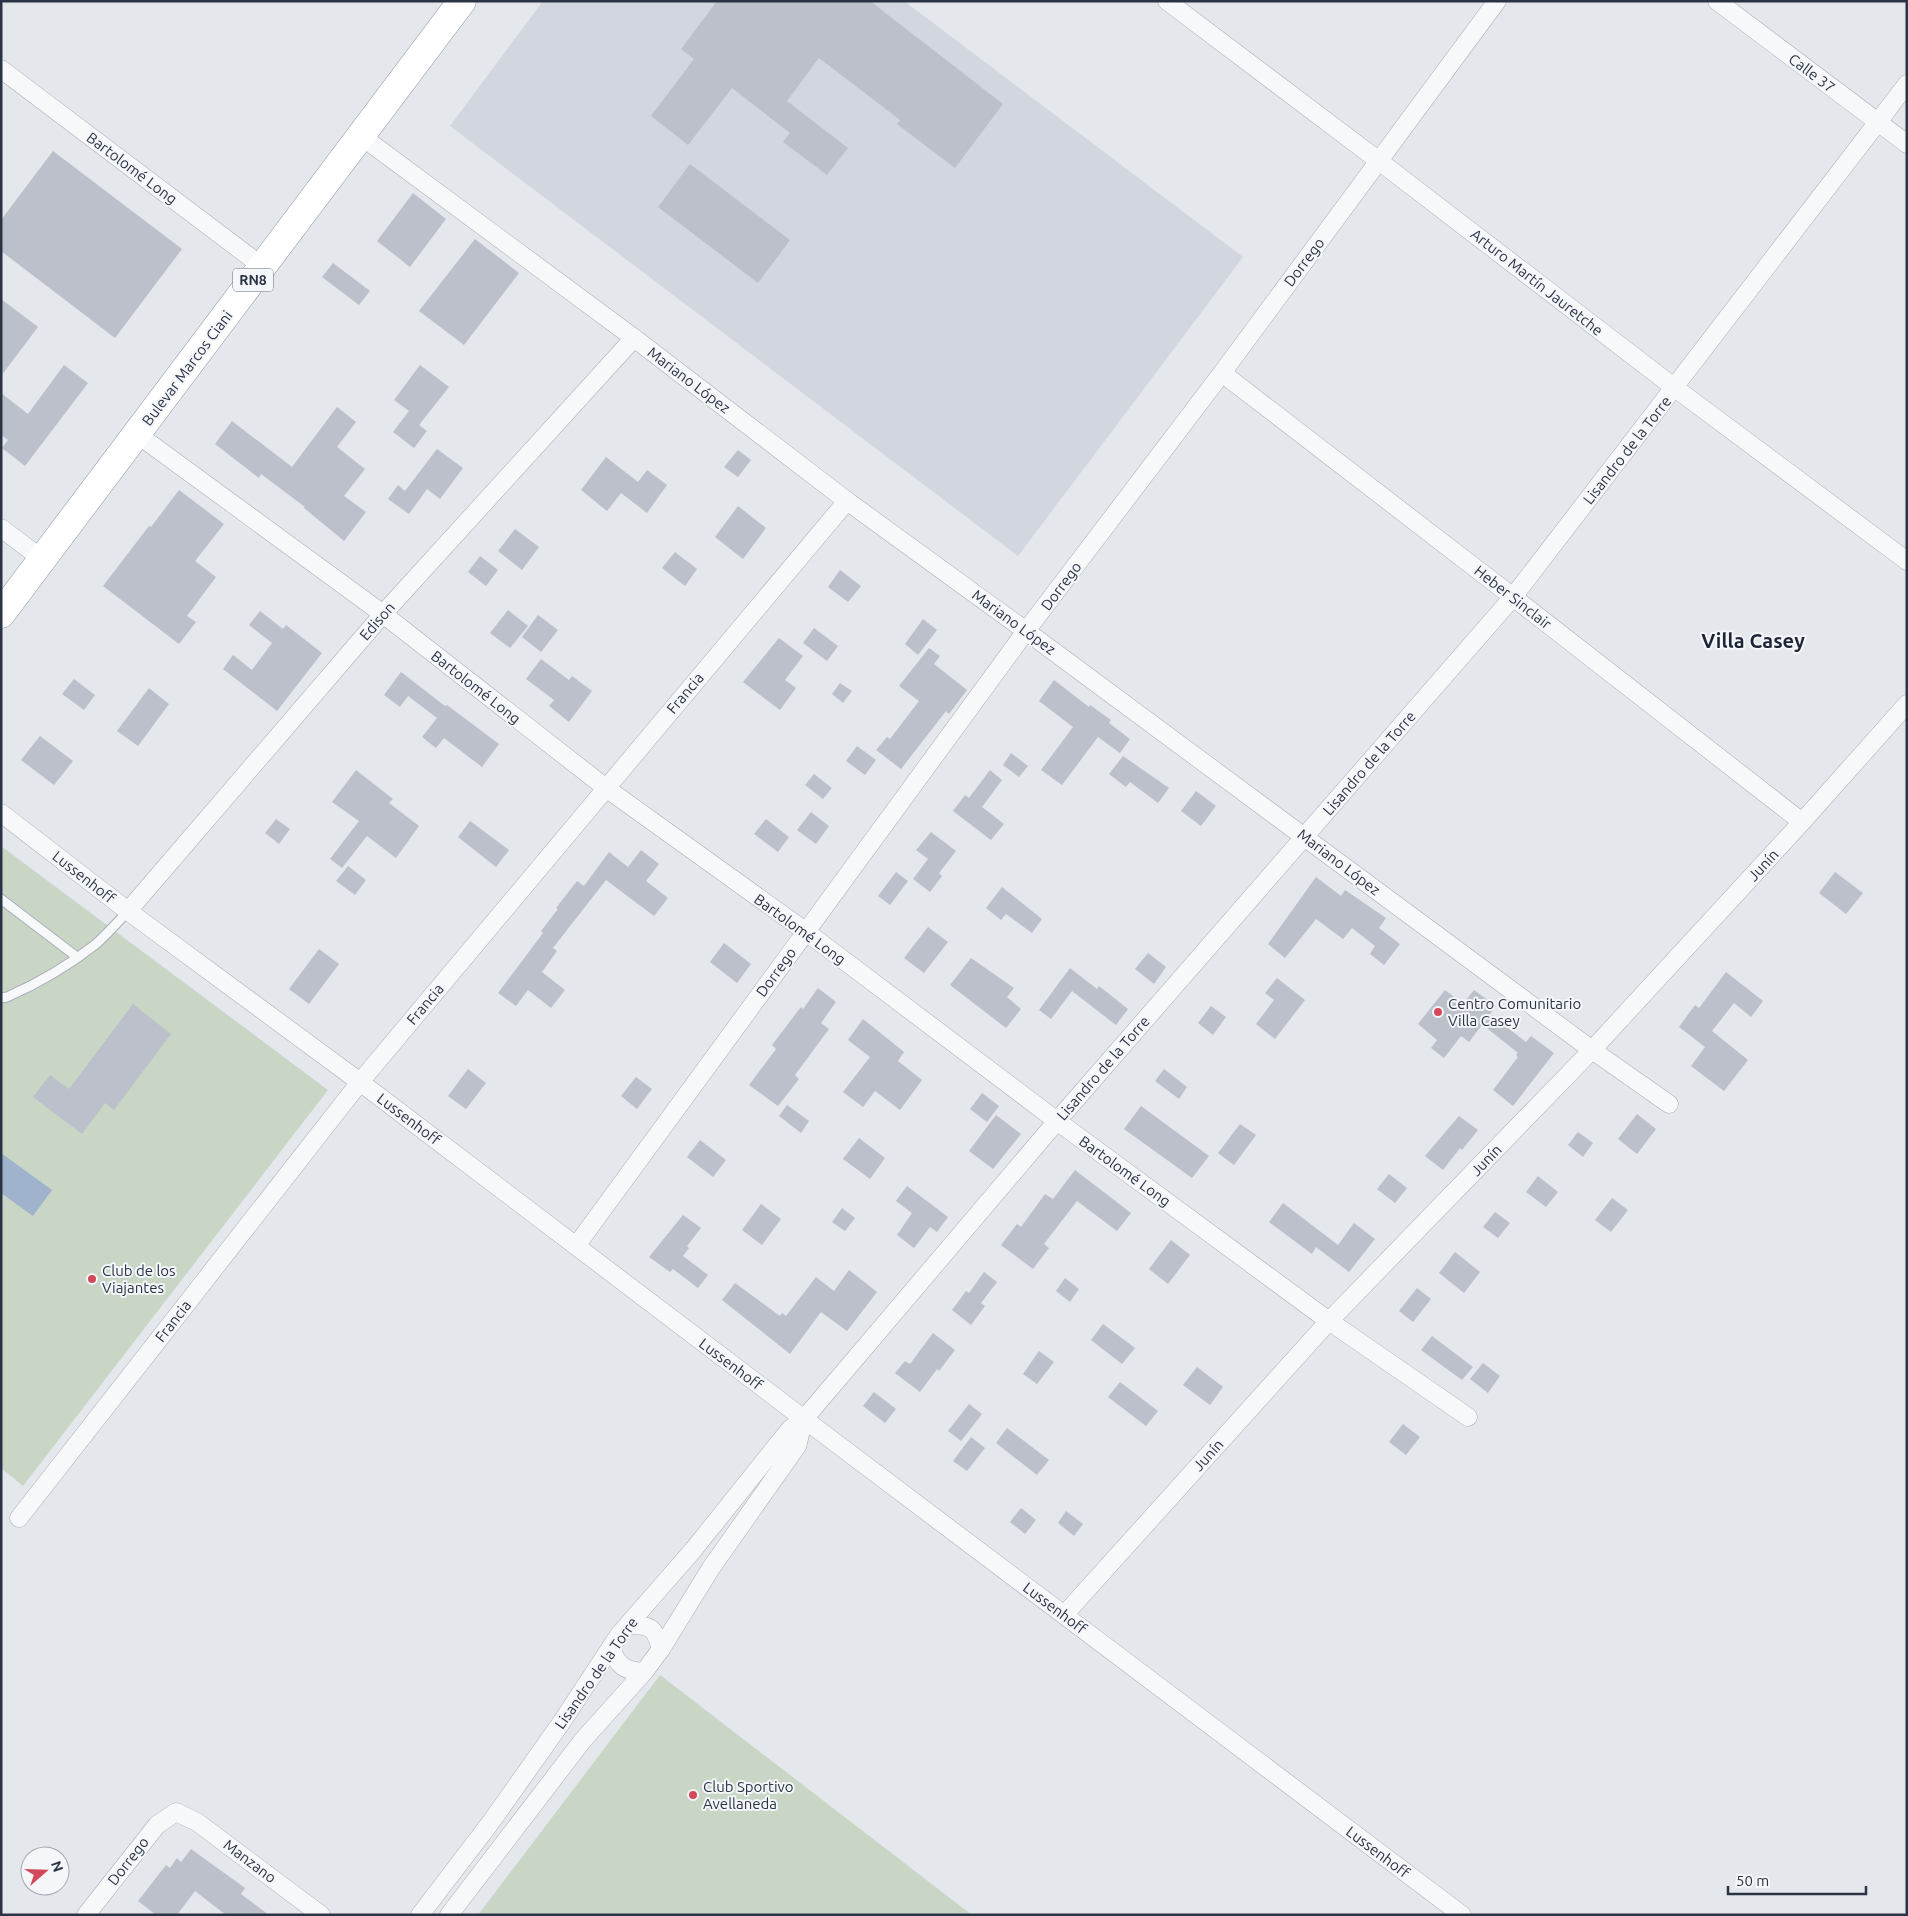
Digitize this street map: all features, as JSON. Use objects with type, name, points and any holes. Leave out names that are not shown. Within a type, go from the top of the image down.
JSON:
[{"type":"highway","name":"Bulevar Marcos Ciani","points":[[1,614],[462,1]]},
{"type":"street","name":"Arturo Martín Jauretche","points":[[1167,1],[1675,388],[1907,561]]},
{"type":"street","name":"Dorrego","points":[[576,1246],[1026,631],[1222,373],[1497,1]]},
{"type":"street","name":"Calle 37","points":[[1717,1],[1907,144]]},
{"type":"street","name":"Bartolomé Long","points":[[1,69],[262,267]]},
{"type":"street","name":"Lisandro de la Torre","points":[[420,1915],[561,1723],[628,1624],[694,1548],[790,1429],[804,1419],[1057,1120],[1513,596],[1675,388],[1907,84]]},
{"type":"street","name":"Mariano López","points":[[361,136],[634,338],[847,501],[1305,836],[1592,1050],[1669,1104]]},
{"type":"street","name":"Edison","points":[[128,911],[383,614],[634,338]]},
{"type":"street","name":"Heber Sinclair","points":[[1222,373],[1513,596],[1802,822]]},
{"type":"street","name":"Bartolomé Long","points":[[137,434],[383,614],[606,788],[805,931],[1329,1321],[1468,1417]]},
{"type":"street","name":"Francia","points":[[19,1518],[360,1082],[847,501]]},
{"type":"street","points":[[1,528],[42,559]]},
{"type":"street","name":"Junín","points":[[1064,1614],[1329,1321],[1592,1050],[1802,822],[1907,704]]},
{"type":"street","name":"Lussenhoff","points":[[1,814],[128,911],[360,1082],[1462,1915]]},
{"type":"street","name":"Lisandro de la Torre","points":[[450,1915],[583,1740],[644,1672],[661,1649],[710,1568],[798,1446],[804,1419]]},
{"type":"street","points":[[628,1624],[648,1626],[654,1631],[661,1649]]},
{"type":"street","points":[[611,1647],[615,1658],[621,1665],[627,1669],[644,1672]]},
{"type":"street","points":[[561,1723],[583,1740]]},
{"type":"street","name":"Dorrego","points":[[86,1915],[156,1825],[176,1812]]},
{"type":"street","name":"Manzano","points":[[176,1812],[197,1822],[321,1915]]},
{"type":"street","points":[[490,1822],[510,1837]]},
{"type":"lane","points":[[1,899],[77,957]]},
{"type":"lane","points":[[1,998],[40,982],[77,957],[97,943],[128,911]]},
{"type":"shaded area","points":[[543,1],[904,1],[1243,257],[1018,556],[450,126]]},
{"type":"green space","name":"Club de los Viajantes","points":[[1,846],[328,1090],[23,1486],[1,1468]]},
{"type":"green space","name":"Club Sportivo Avellaneda","points":[[660,1675],[972,1915],[478,1915]]},
{"type":"water","points":[[1,1153],[52,1190],[33,1216],[1,1193]]},
{"type":"building","points":[[717,1],[870,1],[1003,104],[955,168],[897,124],[900,120],[819,58],[787,101],[848,148],[827,175],[783,142],[790,133],[732,88],[688,145],[651,116],[694,59],[681,49]]},
{"type":"building","points":[[53,151],[182,249],[115,338],[1,251],[1,220]]},
{"type":"building","points":[[690,164],[790,240],[758,283],[658,207]]},
{"type":"building","points":[[413,193],[446,219],[410,267],[377,241]]},
{"type":"building","points":[[475,239],[519,273],[464,345],[419,311]]},
{"type":"building","points":[[333,263],[370,291],[359,305],[322,277]]},
{"type":"building","points":[[1,299],[38,327],[1,376]]},
{"type":"building","points":[[64,365],[88,383],[25,466],[2,448],[8,440],[1,435],[1,393],[28,414]]},
{"type":"building","points":[[420,365],[449,387],[419,425],[427,431],[414,448],[393,432],[409,411],[394,400]]},
{"type":"building","points":[[337,407],[356,422],[337,447],[365,469],[344,496],[366,512],[344,541],[305,507],[261,474],[259,478],[215,444],[232,421],[292,467]]},
{"type":"building","points":[[437,449],[463,468],[440,499],[427,489],[409,514],[388,499],[398,485],[405,491]]},
{"type":"building","points":[[738,450],[751,460],[738,477],[724,467]]},
{"type":"building","points":[[606,457],[638,482],[647,470],[667,485],[647,513],[621,493],[607,511],[581,490]]},
{"type":"building","points":[[179,490],[224,524],[195,561],[216,577],[187,616],[196,622],[179,644],[103,586]]},
{"type":"building","points":[[738,506],[766,528],[743,559],[715,537]]},
{"type":"building","points":[[515,529],[539,547],[522,570],[498,551]]},
{"type":"building","points":[[675,552],[697,569],[685,586],[662,568]]},
{"type":"building","points":[[480,556],[498,570],[486,586],[468,572]]},
{"type":"building","points":[[840,570],[861,586],[848,602],[828,587]]},
{"type":"building","points":[[508,610],[528,626],[510,648],[490,633]]},
{"type":"building","points":[[260,611],[283,629],[286,625],[322,653],[277,711],[223,669],[233,655],[252,670],[272,643],[249,625]]},
{"type":"building","points":[[538,615],[558,630],[541,652],[522,637]]},
{"type":"building","points":[[923,619],[937,630],[918,655],[905,644]]},
{"type":"building","points":[[814,628],[838,646],[827,661],[803,643]]},
{"type":"building","points":[[779,638],[803,656],[785,680],[796,688],[780,710],[743,682]]},
{"type":"building","points":[[929,648],[940,656],[934,664],[967,690],[949,714],[946,711],[901,769],[876,750],[887,737],[890,739],[919,701],[899,686]]},
{"type":"building","points":[[541,659],[569,680],[572,676],[592,691],[569,722],[549,706],[554,700],[526,679]]},
{"type":"building","points":[[401,672],[499,744],[482,767],[444,738],[436,748],[422,737],[437,718],[408,696],[400,707],[384,695]]},
{"type":"building","points":[[74,679],[95,695],[84,710],[62,694]]},
{"type":"building","points":[[1054,680],[1089,707],[1090,705],[1111,720],[1109,723],[1130,739],[1120,753],[1098,737],[1062,785],[1041,770],[1073,727],[1039,701]]},
{"type":"building","points":[[840,683],[852,691],[843,703],[832,694]]},
{"type":"building","points":[[149,688],[169,704],[138,746],[117,731]]},
{"type":"building","points":[[40,736],[73,761],[54,785],[21,760]]},
{"type":"building","points":[[857,746],[876,760],[865,775],[846,761]]},
{"type":"building","points":[[1011,753],[1028,766],[1019,777],[1003,765]]},
{"type":"building","points":[[1123,756],[1169,788],[1158,803],[1130,782],[1126,787],[1109,774]]},
{"type":"building","points":[[356,770],[393,799],[389,803],[419,826],[396,858],[367,836],[342,868],[330,859],[359,821],[332,802]]},
{"type":"building","points":[[990,770],[1002,780],[982,807],[1004,824],[991,840],[953,811],[965,795],[969,798]]},
{"type":"building","points":[[814,774],[832,788],[823,799],[805,785]]},
{"type":"building","points":[[1196,791],[1216,806],[1201,826],[1181,811]]},
{"type":"building","points":[[811,812],[829,826],[816,844],[797,830]]},
{"type":"building","points":[[276,819],[290,829],[279,844],[265,833]]},
{"type":"building","points":[[766,819],[789,837],[778,852],[754,834]]},
{"type":"building","points":[[470,821],[509,850],[496,867],[458,837]]},
{"type":"building","points":[[931,832],[956,851],[939,873],[942,876],[930,892],[913,879],[928,859],[916,850]]},
{"type":"building","points":[[641,850],[659,864],[646,881],[668,898],[654,916],[606,880],[553,948],[557,951],[542,972],[565,990],[551,1008],[528,990],[516,1006],[498,993],[543,933],[541,931],[558,909],[556,908],[577,881],[584,886],[609,852],[628,867]]},
{"type":"building","points":[[348,866],[366,880],[355,895],[336,881]]},
{"type":"building","points":[[896,872],[908,881],[890,905],[878,896]]},
{"type":"building","points":[[1835,872],[1863,893],[1846,914],[1819,893]]},
{"type":"building","points":[[1316,877],[1341,896],[1345,890],[1386,918],[1379,928],[1400,944],[1384,965],[1370,954],[1375,946],[1352,928],[1343,939],[1316,919],[1285,958],[1268,944]]},
{"type":"building","points":[[1002,887],[1042,919],[1032,933],[1006,914],[1001,920],[986,908]]},
{"type":"building","points":[[928,927],[948,942],[924,973],[904,958]]},
{"type":"building","points":[[724,943],[751,964],[737,983],[710,962]]},
{"type":"building","points":[[319,949],[339,964],[309,1004],[289,989]]},
{"type":"building","points":[[1148,953],[1166,967],[1154,984],[1135,969]]},
{"type":"building","points":[[971,958],[1014,988],[1007,997],[1021,1009],[1006,1028],[950,985]]},
{"type":"building","points":[[1070,968],[1097,989],[1099,986],[1128,1009],[1116,1025],[1072,991],[1051,1019],[1039,1010]]},
{"type":"building","points":[[1726,972],[1763,1001],[1751,1017],[1734,1003],[1712,1031],[1748,1060],[1724,1091],[1691,1066],[1705,1047],[1679,1027],[1695,1005],[1699,1008]]},
{"type":"building","points":[[1277,978],[1305,1000],[1275,1039],[1256,1024],[1274,1000],[1265,993]]},
{"type":"building","points":[[818,988],[836,1002],[821,1023],[829,1029],[795,1075],[799,1079],[778,1106],[749,1085],[776,1049],[772,1045],[801,1007],[803,1009]]},
{"type":"building","points":[[1445,990],[1463,1004],[1474,990],[1496,1006],[1469,1042],[1461,1036],[1444,1058],[1431,1048],[1437,1040],[1418,1024]]},
{"type":"building","points":[[133,1004],[171,1034],[114,1110],[105,1103],[82,1134],[33,1097],[50,1075],[69,1089]]},
{"type":"building","points":[[1211,1006],[1226,1017],[1213,1035],[1198,1023]]},
{"type":"building","points":[[1491,1015],[1526,1042],[1531,1036],[1554,1053],[1513,1106],[1493,1090],[1518,1057],[1516,1055],[1518,1053],[1483,1025]]},
{"type":"building","points":[[863,1019],[904,1052],[898,1061],[922,1080],[900,1110],[875,1091],[863,1107],[843,1092],[870,1057],[848,1040]]},
{"type":"building","points":[[468,1069],[486,1083],[466,1109],[448,1096]]},
{"type":"building","points":[[1164,1069],[1187,1087],[1179,1099],[1155,1081]]},
{"type":"building","points":[[636,1077],[652,1089],[637,1109],[621,1096]]},
{"type":"building","points":[[982,1093],[999,1106],[987,1122],[970,1109]]},
{"type":"building","points":[[787,1105],[809,1121],[801,1133],[779,1116]]},
{"type":"building","points":[[1141,1106],[1209,1156],[1192,1178],[1124,1129]]},
{"type":"building","points":[[1637,1114],[1656,1129],[1637,1154],[1618,1139]]},
{"type":"building","points":[[996,1115],[1021,1134],[993,1169],[969,1151]]},
{"type":"building","points":[[1459,1116],[1478,1130],[1462,1150],[1460,1148],[1443,1170],[1425,1156]]},
{"type":"building","points":[[1240,1124],[1256,1135],[1234,1165],[1218,1153]]},
{"type":"building","points":[[1578,1132],[1593,1143],[1583,1157],[1568,1145]]},
{"type":"building","points":[[859,1138],[885,1158],[870,1179],[843,1159]]},
{"type":"building","points":[[700,1140],[726,1160],[713,1177],[687,1157]]},
{"type":"building","points":[[1075,1170],[1131,1213],[1117,1231],[1077,1201],[1044,1244],[1049,1248],[1033,1269],[1001,1245],[1017,1224],[1021,1227],[1045,1194],[1053,1199]]},
{"type":"building","points":[[1389,1174],[1407,1188],[1395,1203],[1377,1189]]},
{"type":"building","points":[[1538,1176],[1558,1192],[1546,1207],[1526,1192]]},
{"type":"building","points":[[907,1186],[948,1217],[937,1232],[930,1227],[914,1248],[897,1235],[912,1213],[896,1201]]},
{"type":"building","points":[[1612,1198],[1628,1210],[1611,1232],[1595,1220]]},
{"type":"building","points":[[1283,1203],[1338,1245],[1354,1223],[1375,1239],[1349,1272],[1316,1247],[1312,1254],[1269,1222]]},
{"type":"building","points":[[761,1204],[781,1219],[762,1245],[742,1230]]},
{"type":"building","points":[[842,1208],[855,1218],[845,1231],[832,1222]]},
{"type":"building","points":[[1495,1212],[1510,1223],[1498,1238],[1483,1227]]},
{"type":"building","points":[[683,1215],[701,1228],[687,1246],[689,1248],[683,1256],[708,1275],[698,1288],[673,1269],[670,1272],[649,1257]]},
{"type":"building","points":[[1171,1240],[1190,1255],[1168,1284],[1149,1269]]},
{"type":"building","points":[[1455,1252],[1480,1272],[1464,1293],[1439,1273]]},
{"type":"building","points":[[849,1270],[877,1292],[847,1331],[821,1312],[790,1354],[722,1300],[735,1283],[780,1316],[782,1313],[786,1316],[816,1277],[834,1291]]},
{"type":"building","points":[[984,1272],[997,1282],[981,1303],[985,1306],[971,1325],[952,1310],[966,1291],[969,1293]]},
{"type":"building","points":[[1065,1278],[1079,1289],[1070,1302],[1056,1291]]},
{"type":"building","points":[[1417,1288],[1431,1299],[1413,1322],[1399,1311]]},
{"type":"building","points":[[1103,1324],[1135,1348],[1122,1364],[1091,1340]]},
{"type":"building","points":[[933,1333],[955,1350],[939,1371],[937,1369],[920,1392],[895,1373],[905,1361],[910,1364]]},
{"type":"building","points":[[1432,1336],[1473,1367],[1462,1380],[1421,1350]]},
{"type":"building","points":[[1039,1351],[1054,1362],[1037,1384],[1023,1374]]},
{"type":"building","points":[[1483,1363],[1500,1376],[1488,1393],[1470,1379]]},
{"type":"building","points":[[1197,1367],[1223,1387],[1210,1405],[1183,1385]]},
{"type":"building","points":[[1120,1382],[1158,1411],[1146,1426],[1108,1397]]},
{"type":"building","points":[[874,1392],[896,1409],[885,1423],[863,1406]]},
{"type":"building","points":[[969,1404],[982,1414],[961,1441],[948,1431]]},
{"type":"building","points":[[1403,1424],[1420,1437],[1406,1455],[1389,1442]]},
{"type":"building","points":[[1007,1428],[1049,1460],[1037,1475],[996,1443]]},
{"type":"building","points":[[971,1437],[985,1448],[967,1471],[953,1461]]},
{"type":"building","points":[[1021,1508],[1036,1520],[1025,1534],[1010,1522]]},
{"type":"building","points":[[1066,1511],[1083,1524],[1074,1536],[1058,1523]]},
{"type":"building","points":[[191,1849],[245,1888],[241,1894],[269,1915],[226,1915],[195,1891],[177,1915],[156,1915],[138,1901],[166,1865],[170,1868],[177,1858],[181,1862]]},
{"type":"place","name":"Centro Comunitario Villa Casey","points":[[1438,1012]]},
{"type":"place","name":"Club de los Viajantes","points":[[92,1279]]},
{"type":"place","name":"Club Sportivo Avellaneda","points":[[693,1795]]},
{"type":"district","name":"Villa Casey","points":[[1753,640]]}]
